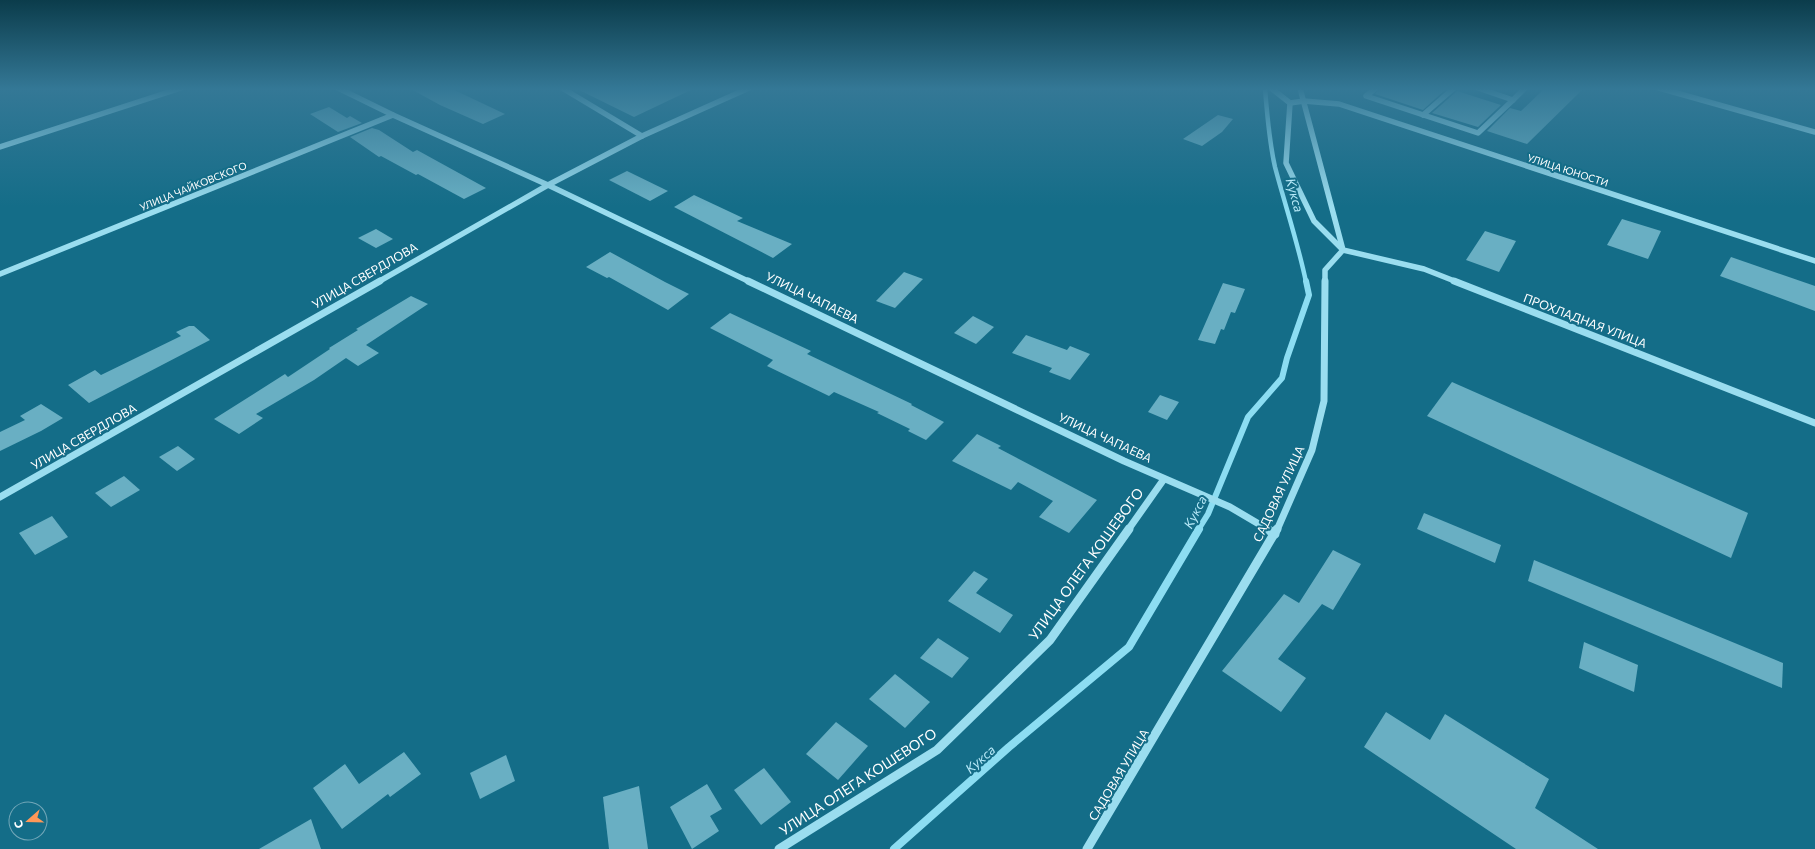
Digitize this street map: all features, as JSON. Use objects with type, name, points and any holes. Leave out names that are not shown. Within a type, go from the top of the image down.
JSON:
[{"type":"street","points":[[0,147],[59,128]]},
{"type":"street","name":"УЛИЦА ЧАЙКОВСКОГО","points":[[0,274],[361,128]]},
{"type":"street","name":"УЛИЦА ЧАПАЕВА","points":[[420,128],[548,185],[1164,479],[1230,507],[1274,534]]},
{"type":"street","points":[[628,128],[642,136]]},
{"type":"street","name":"УЛИЦА СВЕРДЛОВА","points":[[0,498],[548,185],[661,128]]},
{"type":"street","points":[[1288,128],[1286,163],[1314,222],[1343,250]]},
{"type":"street","points":[[1311,128],[1343,250]]},
{"type":"street","name":"УЛИЦА ЮНОСТИ","points":[[1411,128],[1815,261]]},
{"type":"street","points":[[1462,128],[1478,133],[1484,128]]},
{"type":"street","points":[[1799,128],[1815,132]]},
{"type":"street","name":"ПРОХЛАДНАЯ УЛИЦА","points":[[1343,250],[1424,269],[1815,423]]},
{"type":"street","name":"САДОВАЯ УЛИЦА","points":[[1087,849],[1274,534],[1312,450],[1324,401],[1325,270],[1343,250]]},
{"type":"street","name":"УЛИЦА ОЛЕГА КОШЕВОГО","points":[[779,849],[936,750],[1050,640],[1164,479]]},
{"type":"building","points":[[331,128],[350,128],[338,132]]},
{"type":"building","points":[[372,128],[379,130],[413,152],[417,150],[486,188],[464,199],[418,174],[416,175],[381,156],[379,157],[350,137]]},
{"type":"building","points":[[1200,128],[1226,128],[1202,146],[1183,139]]},
{"type":"building","points":[[1490,128],[1544,128],[1527,144],[1487,131]]},
{"type":"building","points":[[627,171],[668,191],[650,201],[609,180]]},
{"type":"building","points":[[694,195],[743,218],[737,221],[792,244],[773,258],[674,207]]},
{"type":"building","points":[[1622,219],[1661,231],[1648,259],[1607,245]]},
{"type":"building","points":[[376,229],[393,239],[376,248],[358,238]]},
{"type":"building","points":[[1485,231],[1516,241],[1499,272],[1466,260]]},
{"type":"building","points":[[610,252],[689,294],[668,310],[609,277],[607,278],[586,267]]},
{"type":"building","points":[[1731,257],[1815,286],[1815,311],[1720,276]]},
{"type":"building","points":[[904,272],[923,279],[895,308],[876,301]]},
{"type":"building","points":[[1223,283],[1245,289],[1235,313],[1231,312],[1224,330],[1221,329],[1215,344],[1198,340]]},
{"type":"building","points":[[411,296],[428,304],[366,345],[379,353],[358,366],[346,358],[314,380],[256,414],[263,418],[239,434],[214,419],[285,374],[288,377],[330,349],[329,348],[358,330],[356,329]]},
{"type":"building","points":[[730,313],[811,351],[807,354],[912,404],[911,405],[944,422],[926,440],[908,431],[910,429],[877,413],[879,412],[834,392],[829,396],[767,366],[773,360],[710,328]]},
{"type":"building","points":[[973,316],[994,327],[976,344],[954,333]]},
{"type":"building","points":[[189,326],[194,326],[210,340],[89,403],[68,385],[95,370],[101,375],[181,336],[176,332]]},
{"type":"building","points":[[1026,335],[1067,350],[1070,346],[1090,354],[1070,380],[1049,372],[1052,368],[1012,353]]},
{"type":"building","points":[[1452,382],[1748,513],[1731,558],[1427,416]]},
{"type":"building","points":[[1160,395],[1179,402],[1167,420],[1148,412]]},
{"type":"building","points":[[41,404],[63,418],[41,431],[0,451],[0,432],[25,420],[20,416]]},
{"type":"building","points":[[977,434],[1001,446],[998,448],[1097,500],[1069,533],[1039,517],[1053,501],[1018,482],[1011,490],[952,461]]},
{"type":"building","points":[[178,446],[195,459],[177,471],[159,457]]},
{"type":"building","points":[[124,476],[140,490],[111,507],[95,493]]},
{"type":"building","points":[[1424,513],[1501,545],[1495,563],[1417,529]]},
{"type":"building","points":[[52,516],[68,537],[35,555],[19,533]]},
{"type":"building","points":[[1333,550],[1361,564],[1333,610],[1322,604],[1278,659],[1306,678],[1281,712],[1222,671],[1284,594],[1299,603]]},
{"type":"building","points":[[1534,560],[1783,663],[1782,688],[1528,581]]},
{"type":"building","points":[[974,571],[988,579],[976,593],[1013,615],[1000,633],[948,601]]},
{"type":"building","points":[[938,638],[969,658],[952,678],[920,658]]},
{"type":"building","points":[[1584,642],[1638,665],[1634,692],[1579,668]]},
{"type":"building","points":[[895,674],[930,702],[905,728],[869,699]]},
{"type":"building","points":[[1386,712],[1430,740],[1445,714],[1549,779],[1535,808],[1598,849],[1516,849],[1364,747]]},
{"type":"building","points":[[836,722],[868,746],[838,780],[806,754]]},
{"type":"building","points":[[404,752],[421,774],[390,797],[388,794],[342,829],[313,788],[345,764],[359,784]]},
{"type":"building","points":[[506,755],[515,781],[480,799],[470,773]]},
{"type":"building","points":[[764,768],[791,802],[761,825],[734,790]]},
{"type":"building","points":[[707,784],[722,809],[710,816],[719,831],[692,849],[670,807]]},
{"type":"building","points":[[639,786],[648,849],[609,849],[603,797]]},
{"type":"building","points":[[311,819],[321,849],[259,849]]},
{"type":"waterway","name":"Кукса","points":[[1268,128],[1275,167],[1306,282]]},
{"type":"waterway","name":"Кукса","points":[[1198,530],[1208,514],[1248,417],[1282,378],[1287,358],[1309,295],[1306,281]]},
{"type":"waterway","name":"Кукса","points":[[894,849],[1009,747],[1129,647],[1199,529]]}]
